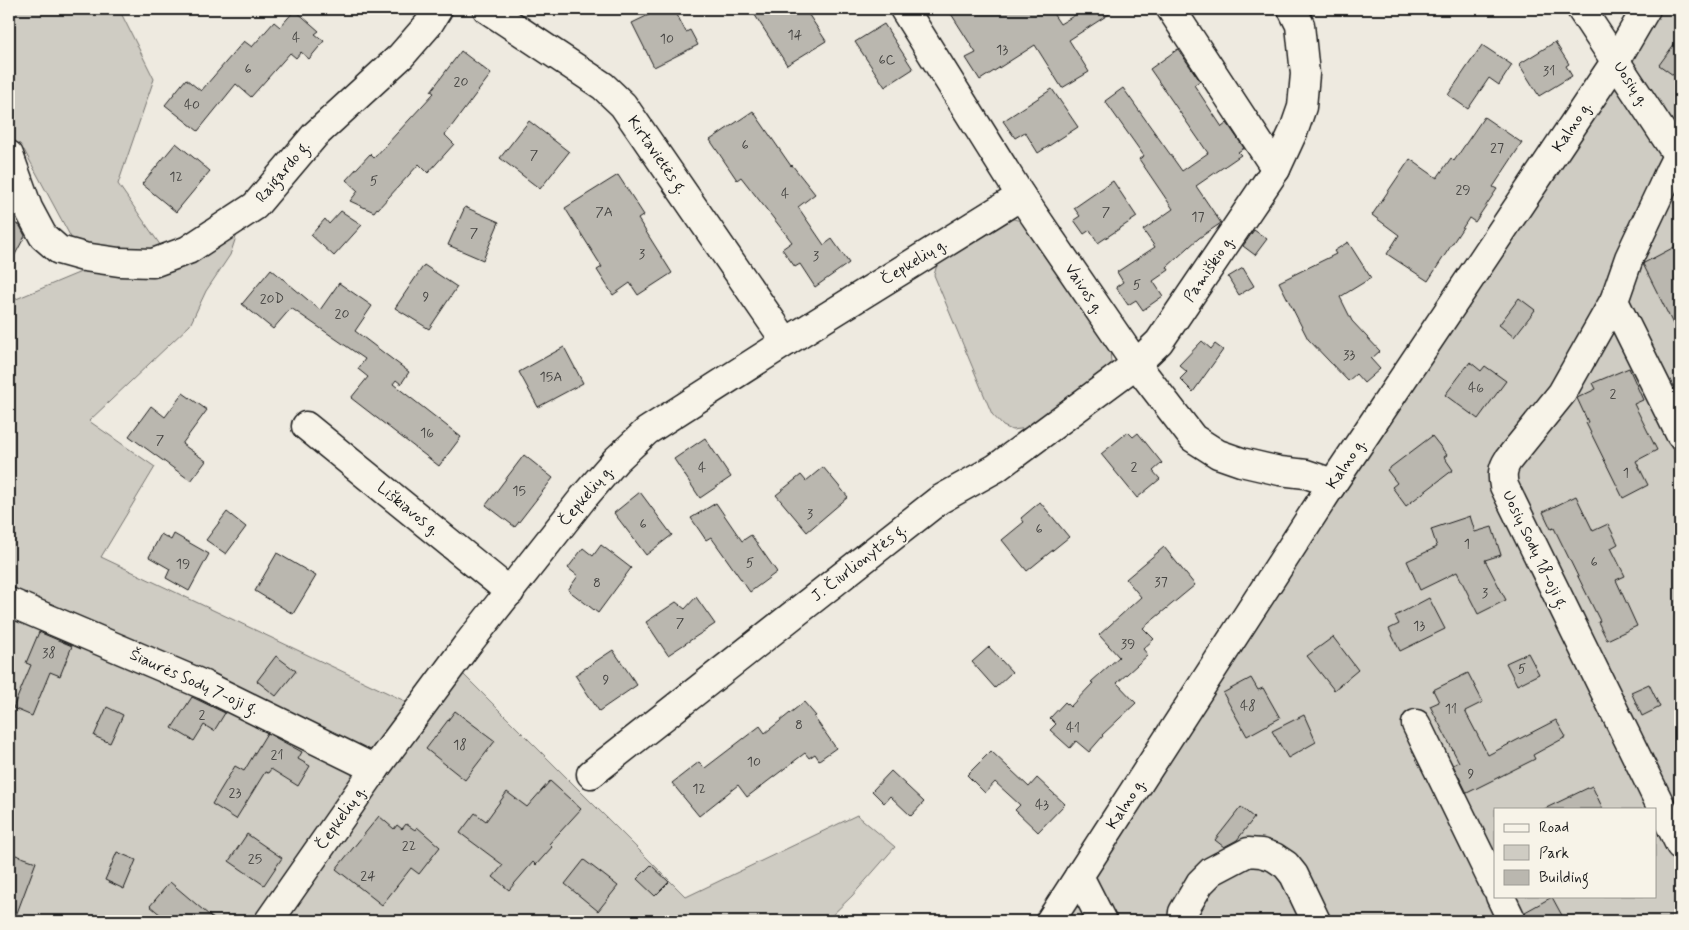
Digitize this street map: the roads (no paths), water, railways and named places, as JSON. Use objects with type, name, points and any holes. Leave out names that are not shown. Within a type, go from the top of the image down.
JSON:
[{"type":"street","name":"Raigardo g.","points":[[9,155],[28,208],[43,236],[59,250],[84,257],[119,262],[153,263],[188,250],[255,206],[315,135],[401,56],[428,25],[438,9]]},
{"type":"street","name":"Kirtavietės g.","points":[[487,9],[603,86],[623,105],[786,342]]},
{"type":"street","name":"Vaivos g.","points":[[904,9],[1021,196],[1136,364],[1192,438],[1218,454],[1241,462],[1280,472],[1306,474],[1321,479],[1331,486]]},
{"type":"street","points":[[1171,9],[1276,169]]},
{"type":"street","name":"Pamiškio g.","points":[[1136,364],[1159,342],[1276,169],[1294,130],[1302,107],[1305,74],[1300,25],[1292,9]]},
{"type":"street","name":"Uosių g.","points":[[1581,9],[1680,158]]},
{"type":"street","name":"Kalno g.","points":[[1050,921],[1331,486],[1616,62],[1646,9]]},
{"type":"street","name":"Uosių Sodų 18-oji g.","points":[[1680,158],[1674,162],[1628,258],[1614,301],[1562,394],[1508,460],[1503,468],[1502,478],[1504,486],[1680,845]]},
{"type":"street","name":"Čepkelių g.","points":[[269,921],[375,769],[467,645],[583,498],[616,460],[647,432],[786,342],[1021,196]]},
{"type":"street","points":[[1614,301],[1680,434]]},
{"type":"street","name":"J. Čiurlionytės g.","points":[[591,774],[939,500],[996,468],[1136,364]]},
{"type":"street","name":"Liškiavos g.","points":[[306,426],[510,592]]},
{"type":"street","name":"Šiaurės Sodų 7-oji g.","points":[[9,602],[204,684],[375,769]]},
{"type":"street","points":[[1416,724],[1494,884]]},
{"type":"street","points":[[1182,921],[1183,912],[1200,883],[1212,871],[1248,852],[1268,855],[1286,864],[1294,875],[1316,921]]},
{"type":"street","points":[[1079,876],[1102,921]]},
{"type":"street","points":[[1501,898],[1512,921]]}]
